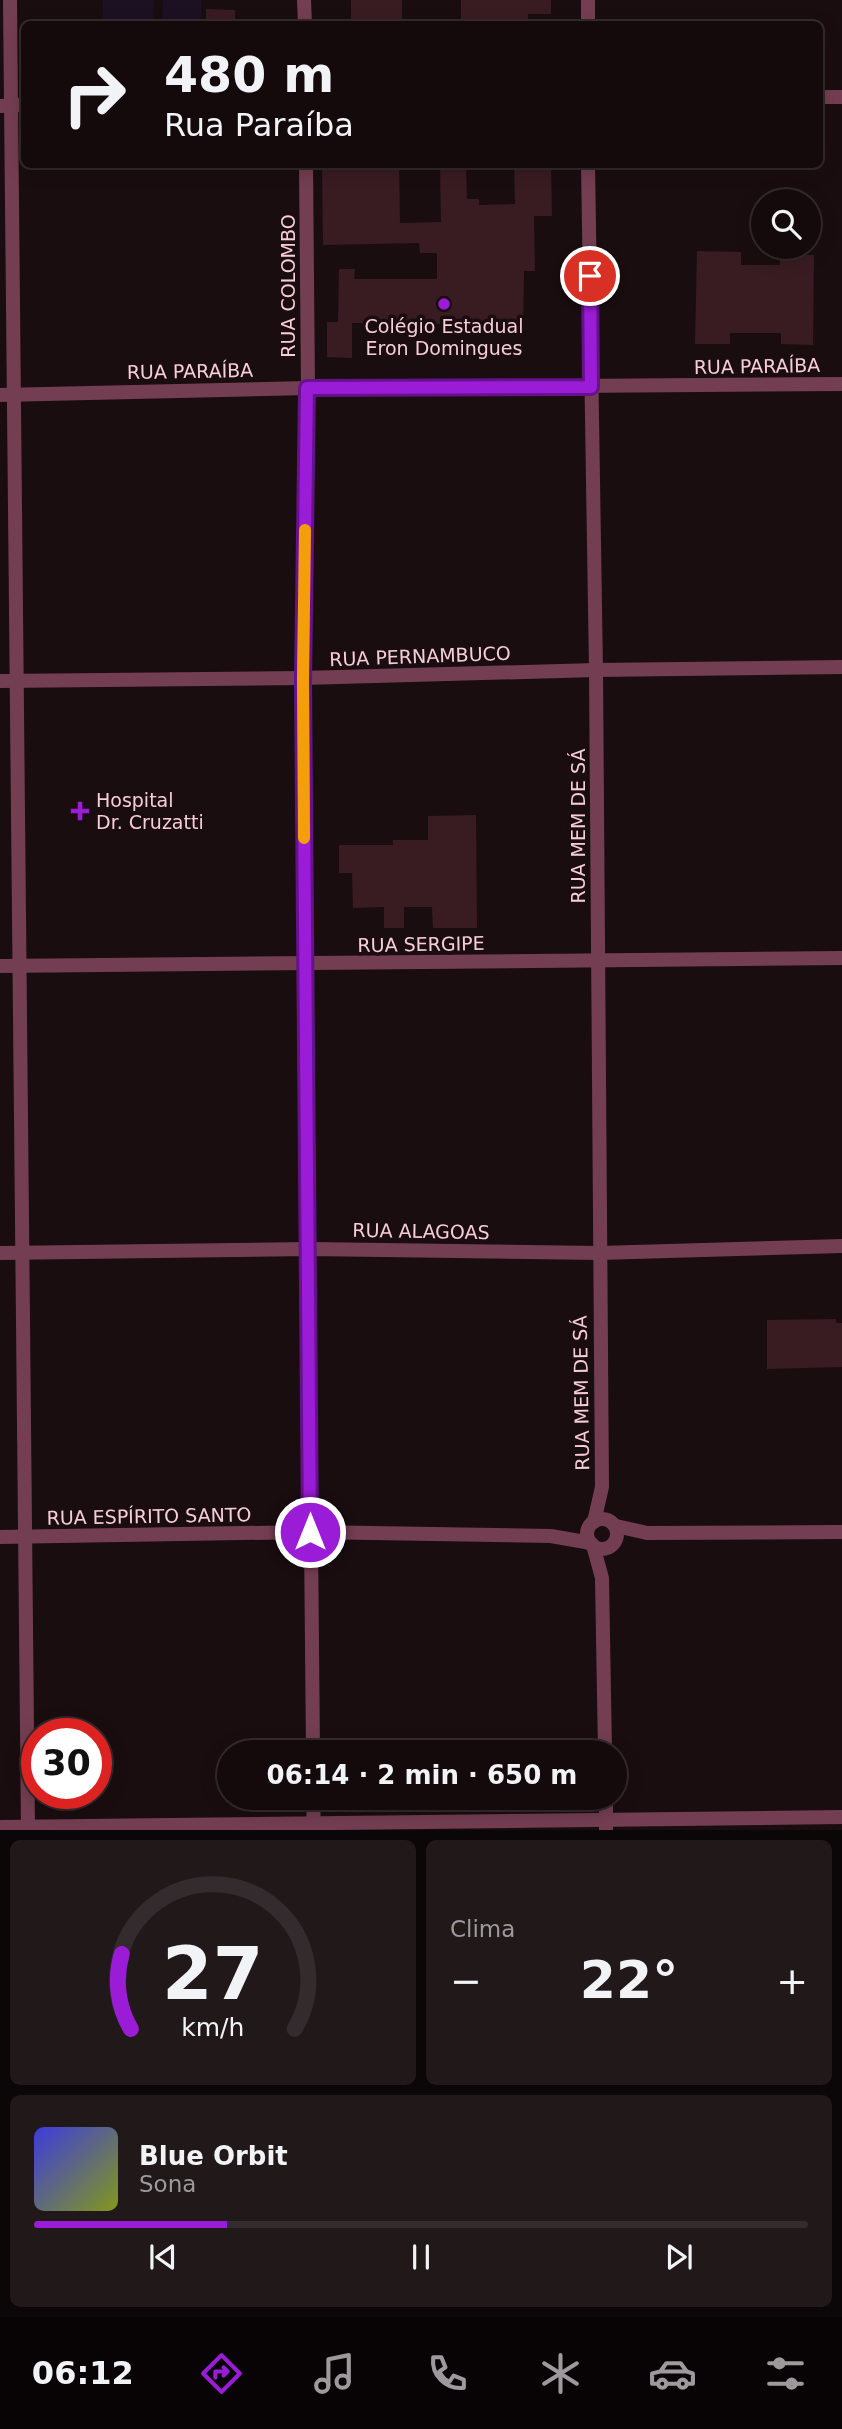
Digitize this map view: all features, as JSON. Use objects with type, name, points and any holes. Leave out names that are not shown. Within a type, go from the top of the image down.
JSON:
[{"type":"street","points":[[10,0],[12,106],[7,395],[17,681],[28,1828]]},
{"type":"street","points":[[304,0],[305,21]]},
{"type":"street","points":[[588,0],[588,21]]},
{"type":"street","points":[[823,97],[842,97]]},
{"type":"street","name":"RUA COLOMBO","points":[[306,168],[307,388],[303,678],[313,1740]]},
{"type":"street","name":"RUA MEM DE SÁ","points":[[588,168],[596,670],[601,1487],[592,1524]]},
{"type":"street","name":"RUA PARAÍBA","points":[[7,395],[307,388],[842,384]]},
{"type":"street","name":"RUA PERNAMBUCO","points":[[0,681],[842,667]]},
{"type":"street","name":"RUA SERGIPE","points":[[0,966],[842,958]]},
{"type":"street","name":"RUA ALAGOAS","points":[[0,1253],[309,1249],[599,1253],[842,1246]]},
{"type":"street","name":"RUA MEM DE SÁ","points":[[601,1487],[614,1524]]},
{"type":"street","points":[[605,1740],[602,1578],[587,1532],[592,1524],[603,1518],[614,1524],[647,1533],[842,1532]]},
{"type":"street","name":"RUA ESPÍRITO SANTO","points":[[551,1536],[592,1524]]},
{"type":"street","points":[[602,1578],[617,1537],[614,1524]]},
{"type":"street","name":"RUA ESPÍRITO SANTO","points":[[0,1537],[310,1532],[551,1536],[592,1544]]},
{"type":"street","points":[[592,1544],[599,1548],[647,1533]]},
{"type":"street","points":[[0,1826],[606,1826],[842,1817]]},
{"type":"shaded area","points":[[103,0],[154,0],[153,21],[103,21]]},
{"type":"shaded area","points":[[163,0],[201,0],[201,21],[162,21]]},
{"type":"building","points":[[351,0],[402,0],[402,21],[351,21]]},
{"type":"building","points":[[461,0],[551,0],[551,14],[528,14],[528,21],[461,21]]},
{"type":"building","points":[[206,9],[235,10],[235,21],[206,21]]},
{"type":"building","points":[[322,168],[399,168],[400,223],[441,222],[440,168],[466,168],[467,199],[479,199],[479,205],[515,204],[514,168],[551,168],[552,216],[534,216],[535,271],[524,271],[523,325],[352,323],[352,358],[327,357],[327,322],[338,322],[339,269],[355,269],[354,279],[437,279],[437,253],[420,253],[419,243],[323,245]]},
{"type":"building","points":[[697,251],[741,252],[741,265],[780,265],[780,259],[814,259],[813,345],[781,344],[781,333],[730,333],[730,344],[695,344]]},
{"type":"building","points":[[476,815],[477,928],[433,928],[432,907],[404,907],[404,928],[384,928],[384,907],[353,908],[352,873],[339,873],[339,845],[393,845],[393,840],[428,840],[428,816]]},
{"type":"building","points":[[836,1319],[836,1323],[842,1323],[842,1367],[767,1369],[767,1320]]},
{"type":"slow traffic","points":[[304,838],[305,530]]},
{"type":"place","name":"Colégio Estadual Eron Domingues","points":[[444,304]]},
{"type":"place","name":"Hospital Dr. Cruzatti","points":[[80,811]]},
{"type":"route","points":[[310,1532],[303,682],[307,388],[591,387],[590,276]]}]
